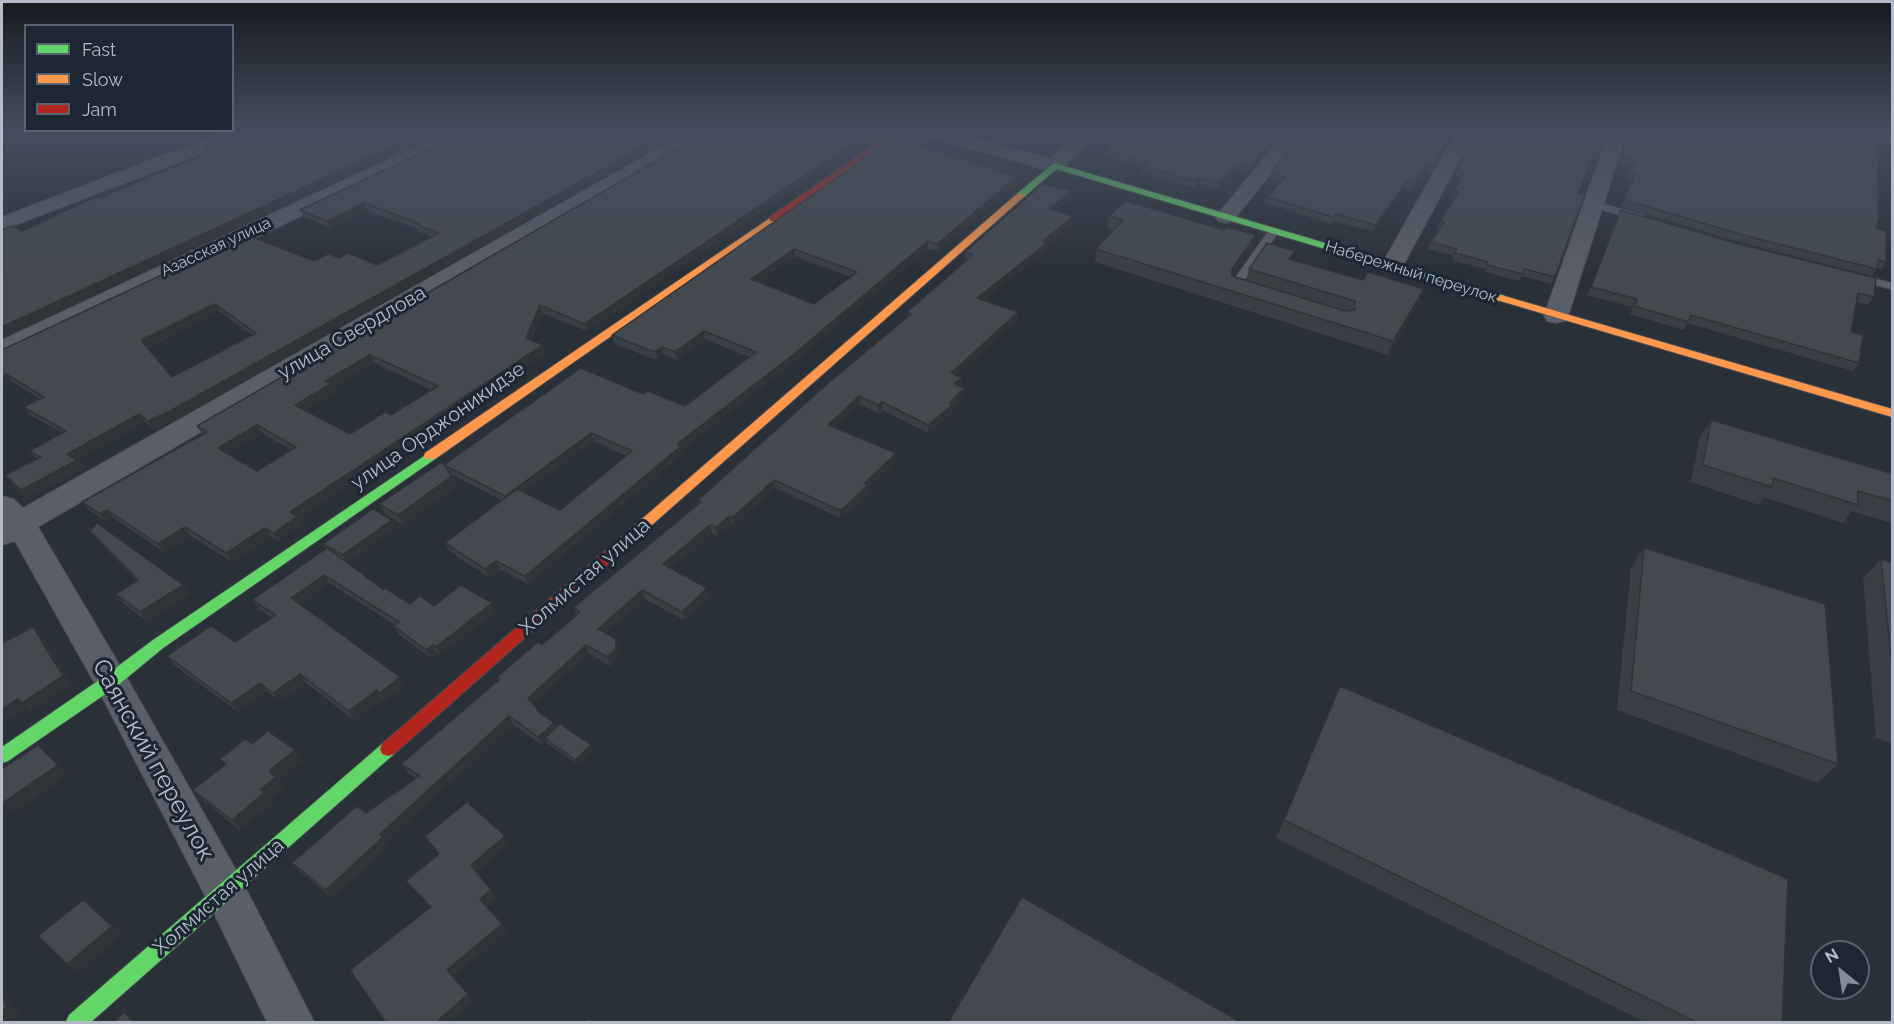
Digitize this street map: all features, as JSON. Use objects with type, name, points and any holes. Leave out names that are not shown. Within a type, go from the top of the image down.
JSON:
[{"type":"street","points":[[2,224],[119,179]]},
{"type":"street","name":"Азасская улица","points":[[2,349],[363,179]]},
{"type":"street","name":"улица Свердлова","points":[[8,521],[618,179]]},
{"type":"street","name":"улица Орджоникидзе","points":[[2,756],[111,681],[158,644],[831,179]]},
{"type":"street","name":"Холмистая улица","points":[[76,1023],[1039,179]]},
{"type":"street","name":"Набережный переулок","points":[[1097,179],[1556,316],[1893,413]]},
{"type":"street","points":[[1226,217],[1257,179]]},
{"type":"street","points":[[1392,266],[1440,179]]},
{"type":"street","points":[[1556,316],[1601,179]]},
{"type":"street","name":"Саянский переулок","points":[[8,521],[111,681],[225,891],[291,1023]]},
{"type":"lane","points":[[1592,204],[1646,219]]},
{"type":"lane","points":[[1257,293],[1235,286],[1274,231]]},
{"type":"lane","points":[[1847,275],[1893,286]]},
{"type":"building","points":[[146,179],[323,179],[2,327],[2,230],[12,226],[23,231],[95,197],[99,198]]},
{"type":"building","points":[[366,179],[585,179],[170,411],[148,421],[139,414],[67,454],[77,460],[21,490],[5,475],[41,457],[29,451],[66,431],[23,407],[44,397],[6,374],[2,376],[2,349],[247,235],[314,261],[328,254],[339,258],[348,253],[377,265],[439,233],[416,224],[419,223],[364,203],[327,221],[300,210]],"holes":[[[215,304],[256,333],[172,377],[141,340]]]},
{"type":"building","points":[[625,179],[800,179],[584,324],[540,305],[526,338],[543,345],[290,512],[298,516],[273,533],[265,528],[226,553],[185,527],[158,544],[107,510],[100,514],[82,502],[207,432],[197,426]],"holes":[[[370,355],[438,386],[391,415],[385,412],[350,434],[295,405],[331,384],[325,381]],[[257,425],[296,447],[257,471],[218,448]]]},
{"type":"building","points":[[836,179],[1014,179],[937,244],[928,241],[794,354],[677,444],[681,446],[525,576],[496,561],[485,569],[445,543],[517,489],[560,510],[632,451],[591,433],[505,496],[444,465],[581,368],[643,394],[648,391],[685,406],[756,352],[704,331],[675,352],[662,347],[651,351],[612,335]],"holes":[[[794,249],[857,272],[814,304],[751,279]]]},
{"type":"building","points":[[1203,179],[1223,179],[1219,183]]},
{"type":"building","points":[[1284,179],[1417,179],[1414,183],[1406,182],[1376,225],[1336,214],[1333,217],[1267,197]]},
{"type":"building","points":[[1460,179],[1584,179],[1578,193],[1585,194],[1555,277],[1525,269],[1522,274],[1487,265],[1488,262],[1455,253],[1457,249],[1431,242],[1444,222],[1440,221],[1459,192],[1454,191]]},
{"type":"building","points":[[1633,179],[1878,179],[1878,213],[1880,213],[1876,228],[1886,231],[1886,262],[1878,260],[1877,269],[1747,236],[1625,200]]},
{"type":"building","points":[[1043,184],[1071,191],[1050,209],[1073,216],[1043,241],[1047,243],[977,298],[1018,312],[951,373],[962,378],[954,384],[964,388],[949,404],[952,405],[928,425],[882,402],[878,405],[859,396],[828,425],[896,453],[864,484],[868,485],[844,508],[839,510],[774,480],[733,517],[730,516],[716,527],[710,525],[663,564],[707,588],[682,612],[642,590],[598,629],[616,639],[616,649],[607,657],[586,645],[528,698],[541,714],[554,723],[538,737],[509,716],[380,834],[383,837],[326,890],[292,863],[357,806],[366,813],[420,776],[401,764],[500,679],[497,677],[538,642],[542,645],[580,612],[573,608],[701,502],[698,500],[827,384],[911,314],[907,312],[973,255],[965,252]]},
{"type":"building","points":[[1126,201],[1224,230],[1227,227],[1256,235],[1232,269],[1232,276],[1345,311],[1355,310],[1355,301],[1249,269],[1267,243],[1295,251],[1289,259],[1363,280],[1368,272],[1424,289],[1393,341],[1096,249],[1123,220],[1109,216]]},
{"type":"building","points":[[1621,210],[1738,244],[1876,278],[1874,297],[1858,293],[1851,332],[1863,335],[1859,363],[1691,315],[1688,322],[1634,306],[1637,299],[1591,287]]},
{"type":"building","points":[[1711,420],[1893,474],[1893,501],[1858,491],[1858,505],[1773,478],[1772,487],[1703,465]]},
{"type":"building","points":[[442,462],[452,476],[398,515],[379,504]]},
{"type":"building","points":[[373,509],[392,520],[342,555],[323,544]]},
{"type":"building","points":[[97,523],[183,585],[140,612],[116,594],[138,580],[90,531]]},
{"type":"building","points":[[327,548],[384,590],[385,588],[410,604],[420,596],[434,606],[461,585],[492,603],[436,647],[433,645],[426,650],[394,626],[399,622],[324,575],[291,598],[400,677],[380,693],[377,690],[349,711],[300,674],[273,693],[260,683],[231,703],[167,656],[211,626],[235,642],[276,615],[252,600]]},
{"type":"building","points":[[1644,548],[1825,604],[1838,764],[1631,691]]},
{"type":"building","points":[[1881,559],[1893,563],[1893,677]]},
{"type":"building","points":[[33,627],[63,676],[22,703],[17,699],[2,709],[2,643]]},
{"type":"building","points":[[1340,686],[1788,879],[1782,1023],[1698,1023],[1284,820]]},
{"type":"building","points":[[560,724],[591,745],[575,760],[545,738]]},
{"type":"building","points":[[268,731],[295,750],[269,771],[276,777],[260,790],[264,793],[232,820],[193,790],[226,764],[220,759],[245,739],[252,744]]},
{"type":"building","points":[[38,745],[58,765],[2,803],[2,769]]},
{"type":"building","points":[[467,802],[505,836],[471,865],[491,890],[480,899],[502,924],[447,970],[468,994],[435,1023],[386,1023],[350,970],[431,907],[406,881],[439,854],[425,836]]},
{"type":"building","points":[[1022,897],[1242,1023],[948,1023]]},
{"type":"building","points":[[83,900],[112,926],[67,964],[38,936]]},
{"type":"building","points":[[2,999],[7,1006],[2,1011]]},
{"type":"building","points":[[124,1012],[134,1023],[113,1023]]},
{"type":"traffic: fast","points":[[1021,195],[1039,179]]},
{"type":"traffic: fast","points":[[1097,179],[1501,298]]},
{"type":"traffic: fast","points":[[2,756],[111,681],[158,644],[430,456]]},
{"type":"traffic: fast","points":[[76,1022],[388,749]]},
{"type":"traffic: slow","points":[[640,528],[1021,195]]},
{"type":"traffic: slow","points":[[430,456],[773,219]]},
{"type":"traffic: slow","points":[[1501,298],[1892,413]]},
{"type":"traffic: jam","points":[[773,219],[831,179]]},
{"type":"traffic: jam","points":[[388,749],[640,528]]}]
